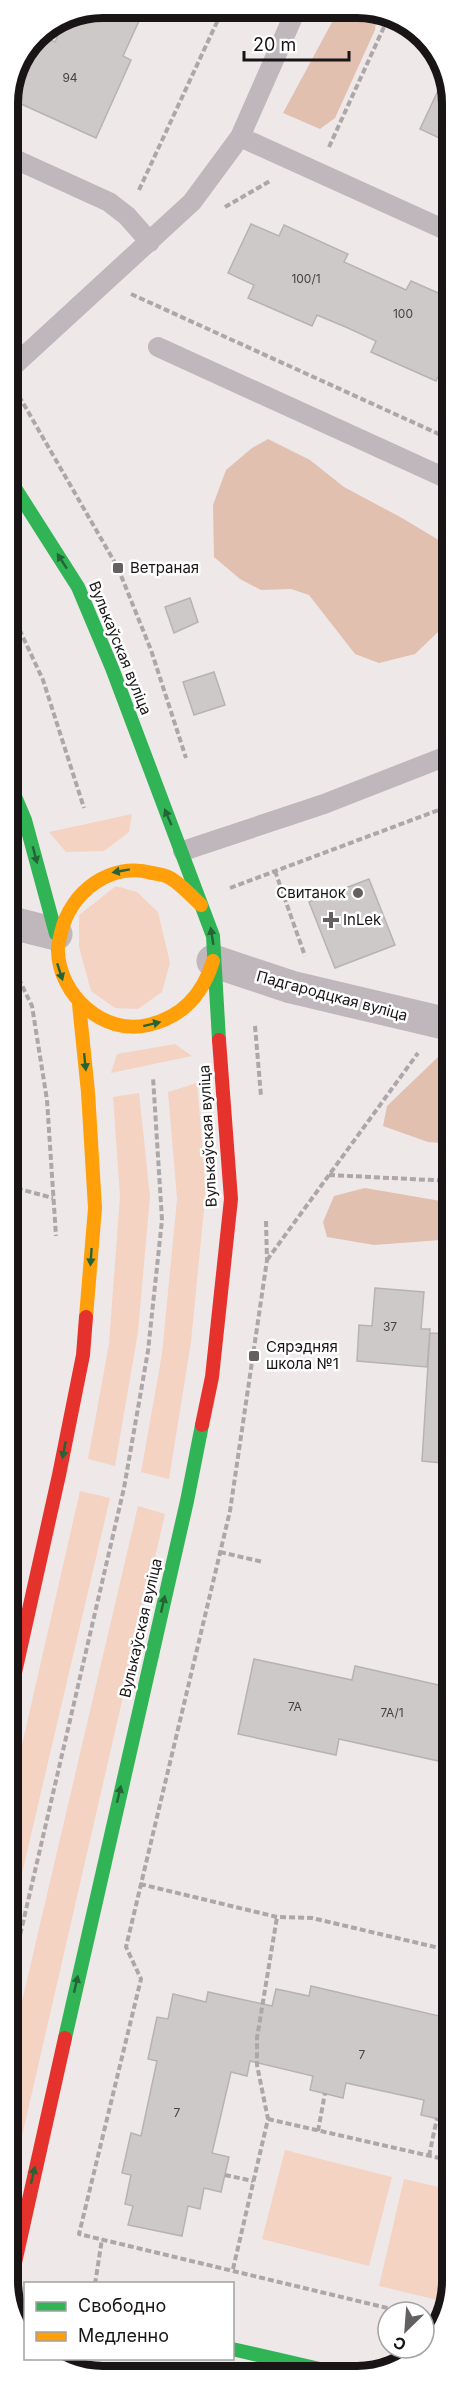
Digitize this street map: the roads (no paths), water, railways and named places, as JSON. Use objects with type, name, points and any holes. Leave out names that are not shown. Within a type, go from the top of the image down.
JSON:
[{"type":"street","name":"Вулькаўская вуліца","points":[[18,493],[78,587],[183,851],[213,936],[231,1199],[212,1377],[187,1501],[23,2220],[18,2255]]},
{"type":"street","name":"Вулькаўская вуліца","points":[[18,804],[25,820],[56,934],[56,960],[63,984],[79,1004],[98,1018],[120,1026],[143,1027],[166,1021],[186,1009],[201,992],[209,977],[213,961]]},
{"type":"street","name":"Вулькаўская вуліца","points":[[56,934],[66,906],[82,888],[101,875],[123,869],[146,869],[168,875],[189,891],[205,911]]},
{"type":"street","points":[[18,924],[56,934]]},
{"type":"street","name":"Падгародцкая вуліца","points":[[213,961],[291,987],[442,1023]]},
{"type":"street","points":[[18,1659],[83,1355],[95,1208],[79,1004]]},
{"type":"street","points":[[234,2349],[306,2366]]},
{"type":"lane","points":[[18,361],[192,202],[240,138],[292,18]]},
{"type":"lane","points":[[240,138],[442,229]]},
{"type":"lane","points":[[18,161],[109,202],[127,216],[150,242]]},
{"type":"lane","points":[[158,347],[442,476]]},
{"type":"lane","points":[[183,851],[324,804],[442,758]]},
{"type":"place","name":"Ветраная","points":[[118,568]]},
{"type":"place","name":"Свитанок","points":[[358,893]]},
{"type":"place","name":"InLek","points":[[331,920]]},
{"type":"place","name":"Сярэдняя школа №1","points":[[254,1356]]}]
